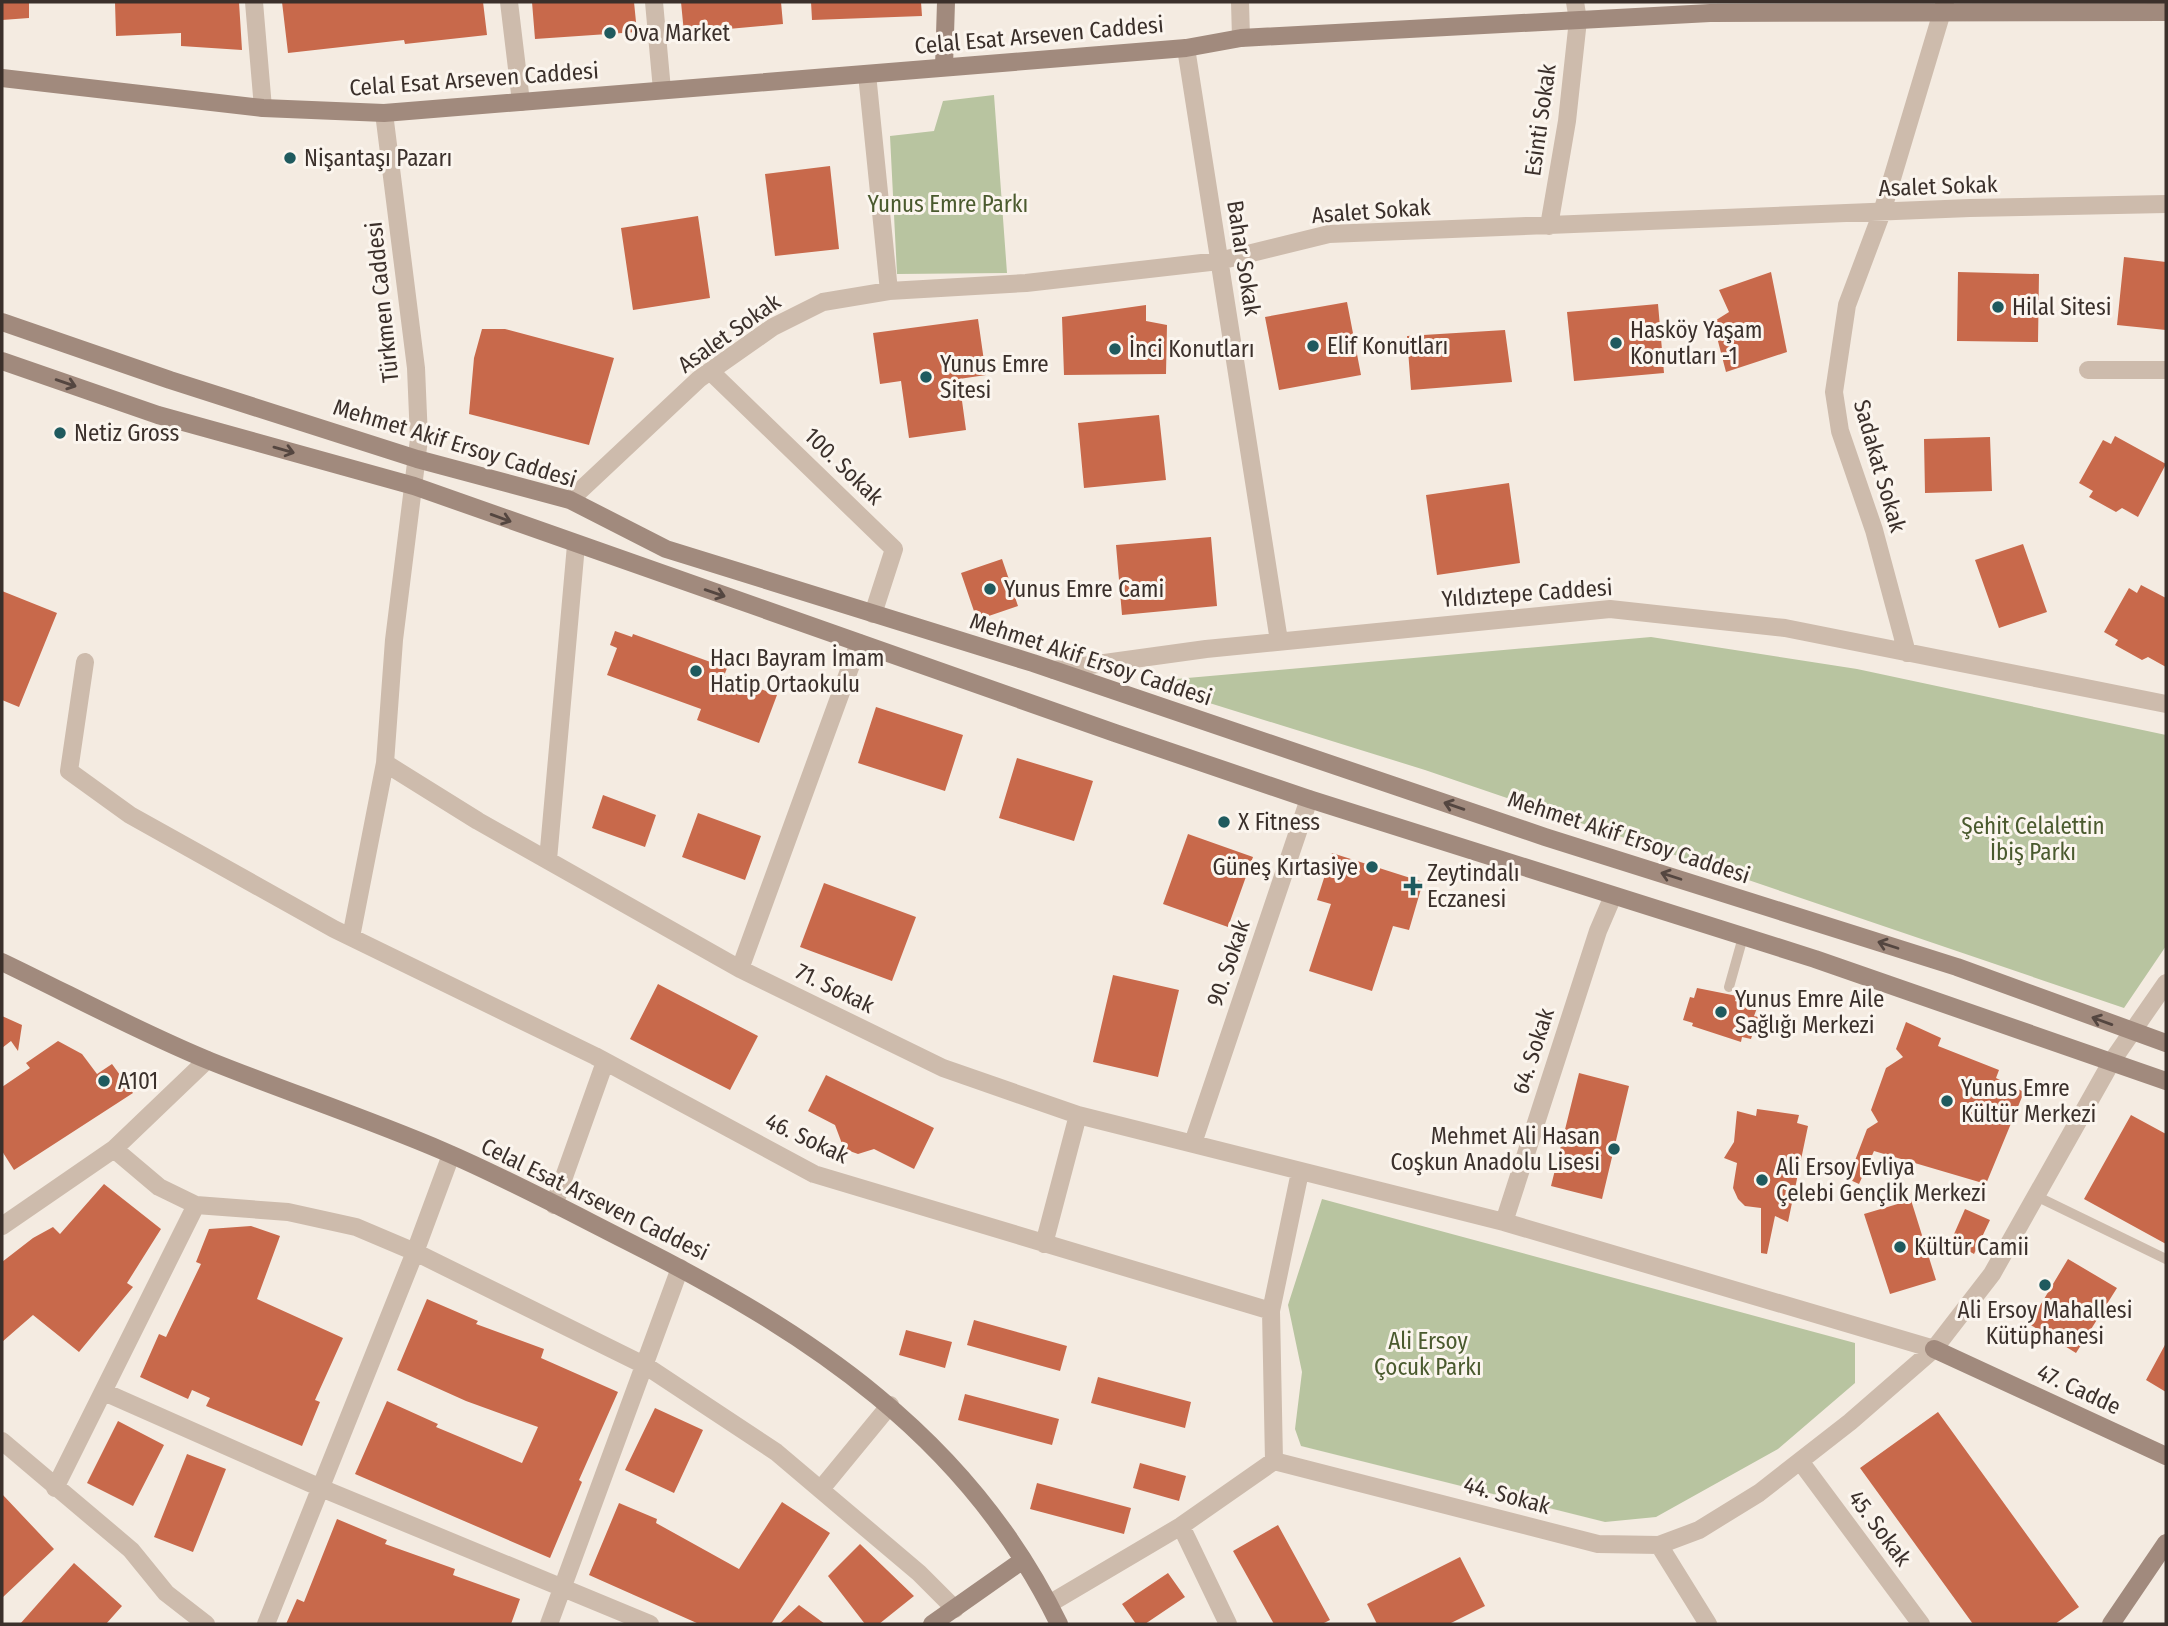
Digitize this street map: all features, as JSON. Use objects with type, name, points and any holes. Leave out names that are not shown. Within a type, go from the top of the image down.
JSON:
[{"type":"main road","points":[[944,67],[946,2]]},
{"type":"main road","name":"Celal Esat Arseven Caddesi","points":[[2,78],[263,108],[384,113],[1186,48],[1241,37],[1576,11],[1709,7],[1944,7],[2166,12]]},
{"type":"main road","name":"Mehmet Akif Ersoy Caddesi","points":[[2,322],[170,380],[417,459],[570,500],[666,549],[1054,670],[1545,837],[1957,967],[2166,1043]]},
{"type":"main road","points":[[2,361],[159,415],[414,486],[576,545],[1309,799],[1743,937],[2166,1081]]},
{"type":"main road","name":"Celal Esat Arseven Caddesi","points":[[2,962],[207,1060],[452,1155],[680,1268],[801,1338],[890,1405],[963,1478],[1023,1560],[1059,1624]]},
{"type":"main road","name":"47. Cadde","points":[[1934,1349],[2166,1456]]},
{"type":"main road","points":[[2111,1624],[2166,1543]]},
{"type":"main road","points":[[932,1624],[1023,1560]]},
{"type":"street","points":[[254,2],[263,108]]},
{"type":"street","points":[[509,2],[521,102]]},
{"type":"street","points":[[654,2],[662,90]]},
{"type":"street","points":[[1240,2],[1241,37]]},
{"type":"street","name":"Sadakat Sokak","points":[[1907,653],[1874,530],[1840,431],[1834,392],[1847,305],[1882,212],[1944,7]]},
{"type":"street","name":"Esinti Sokak","points":[[1549,226],[1567,121],[1576,11]]},
{"type":"street","name":"Bahar Sokak","points":[[1186,48],[1279,641]]},
{"type":"street","points":[[867,74],[889,291]]},
{"type":"street","name":"Türkmen Caddesi","points":[[351,937],[385,763],[394,639],[417,459],[416,368],[384,113]]},
{"type":"street","name":"Asalet Sokak","points":[[570,500],[710,371],[773,327],[823,302],[889,291],[1026,283],[1219,261],[1329,234],[1882,212],[2166,204]]},
{"type":"street","points":[[2088,370],[2166,370]]},
{"type":"street","name":"100. Sokak","points":[[710,371],[894,549],[873,614]]},
{"type":"street","points":[[548,860],[576,545]]},
{"type":"street","name":"Yıldıztepe Caddesi","points":[[1054,670],[1279,641],[1610,609],[1785,628],[2166,704]]},
{"type":"street","points":[[740,969],[859,643]]},
{"type":"street","name":"46. Sokak","points":[[85,662],[69,771],[130,815],[351,937],[605,1062],[814,1174],[1271,1311]]},
{"type":"street","name":"71. Sokak","points":[[385,763],[740,969],[943,1069],[1078,1115],[1504,1222],[1934,1349]]},
{"type":"street","name":"90. Sokak","points":[[1193,1143],[1309,799]]},
{"type":"street","name":"64. Sokak","points":[[1504,1222],[1598,930],[1613,896]]},
{"type":"street","name":"44. Sokak","points":[[1274,1461],[1598,1544],[1659,1545],[1699,1530],[1759,1493],[1934,1349],[1993,1274],[2112,1061],[2166,983]]},
{"type":"street","points":[[2,1226],[114,1149],[207,1060]]},
{"type":"street","points":[[554,1205],[605,1062]]},
{"type":"street","points":[[1044,1244],[1078,1115]]},
{"type":"street","points":[[114,1149],[159,1187],[196,1205],[288,1212],[356,1227],[415,1252],[646,1366],[776,1452],[919,1573],[955,1609]]},
{"type":"street","points":[[265,1624],[452,1155]]},
{"type":"street","points":[[1049,1604],[1181,1526],[1274,1461],[1271,1311],[1300,1172]]},
{"type":"street","points":[[55,1488],[196,1205]]},
{"type":"street","points":[[549,1624],[680,1268]]},
{"type":"street","points":[[103,1392],[321,1488],[650,1624]]},
{"type":"street","points":[[821,1489],[890,1405]]},
{"type":"street","points":[[2,1441],[131,1550],[166,1593],[206,1624]]},
{"type":"street","name":"45. Sokak","points":[[1800,1461],[1921,1624]]},
{"type":"street","points":[[1181,1526],[1228,1624]]},
{"type":"street","points":[[1659,1545],[1708,1624]]},
{"type":"lane","points":[[1729,987],[1743,937]]},
{"type":"lane","points":[[2036,1196],[2166,1259]]},
{"type":"green space","name":"Yunus Emre Parkı","points":[[994,95],[1007,273],[897,274],[890,136],[934,131],[943,101]]},
{"type":"green space","name":"Şehit Celalettin İbiş Parkı","points":[[1651,637],[1857,669],[2166,735],[2166,946],[2124,1008],[1425,770],[1142,682]]},
{"type":"green space","name":"Ali Ersoy Çocuk Parkı","points":[[1322,1199],[1855,1343],[1855,1383],[1778,1449],[1656,1517],[1605,1522],[1301,1446],[1295,1429],[1302,1372],[1288,1305]]},
{"type":"building","points":[[2,2],[29,2],[29,18],[2,20]]},
{"type":"building","points":[[115,2],[239,2],[242,50],[181,46],[181,33],[116,36]]},
{"type":"building","points":[[282,2],[483,2],[487,35],[405,44],[404,40],[288,53]]},
{"type":"building","points":[[532,2],[634,2],[637,32],[535,39]]},
{"type":"building","points":[[681,2],[781,2],[783,24],[684,33]]},
{"type":"building","points":[[811,2],[921,2],[922,16],[812,20]]},
{"type":"building","points":[[830,166],[839,249],[775,256],[765,174]]},
{"type":"building","points":[[698,216],[710,298],[633,310],[621,228]]},
{"type":"building","points":[[2124,257],[2166,262],[2166,330],[2117,325]]},
{"type":"building","points":[[1771,272],[1787,352],[1726,372],[1713,322],[1729,312],[1719,290]]},
{"type":"building","name":"Hilal Sitesi","points":[[1958,272],[2039,274],[2038,342],[1957,341]]},
{"type":"building","name":"Elif Konutları","points":[[1347,302],[1361,375],[1279,390],[1265,317]]},
{"type":"building","name":"Hasköy Yaşam Konutları -1","points":[[1658,304],[1664,373],[1574,381],[1567,312]]},
{"type":"building","name":"İnci Konutları","points":[[1146,305],[1146,321],[1167,325],[1166,374],[1064,375],[1062,317]]},
{"type":"building","name":"Yunus Emre Sitesi","points":[[978,319],[986,375],[959,379],[966,430],[909,438],[901,381],[880,384],[873,333]]},
{"type":"building","points":[[482,329],[505,329],[614,358],[589,445],[469,414],[474,358]]},
{"type":"building","points":[[1505,330],[1512,382],[1411,390],[1407,336]]},
{"type":"building","points":[[1159,415],[1166,480],[1084,488],[1078,423]]},
{"type":"building","points":[[2115,436],[2166,464],[2138,517],[2122,508],[2116,512],[2089,497],[2093,491],[2079,483],[2103,440],[2111,444]]},
{"type":"building","points":[[1990,437],[1992,491],[1925,493],[1924,439]]},
{"type":"building","points":[[1509,483],[1520,563],[1437,575],[1426,495]]},
{"type":"building","points":[[1211,537],[1217,606],[1122,615],[1116,545]]},
{"type":"building","points":[[2023,544],[2047,612],[1999,628],[1975,560]]},
{"type":"building","name":"Yunus Emre Cami","points":[[1002,559],[1018,606],[977,620],[961,573]]},
{"type":"building","points":[[2141,585],[2166,598],[2166,667],[2148,657],[2142,660],[2115,645],[2118,640],[2104,632],[2129,588],[2137,593]]},
{"type":"building","points":[[2,591],[57,613],[19,707],[2,700]]},
{"type":"building","points":[[615,631],[632,637],[633,634],[727,668],[724,676],[777,695],[759,743],[697,720],[701,709],[607,675],[617,648],[610,645]]},
{"type":"building","points":[[876,707],[963,735],[945,791],[858,763]]},
{"type":"building","points":[[1017,758],[1093,781],[1074,841],[999,818]]},
{"type":"building","points":[[603,795],[656,815],[645,847],[592,828]]},
{"type":"building","points":[[698,813],[761,836],[745,880],[682,857]]},
{"type":"building","points":[[1188,834],[1253,857],[1228,927],[1163,904]]},
{"type":"building","points":[[1332,853],[1423,882],[1409,930],[1393,926],[1372,991],[1309,971],[1331,904],[1317,900]]},
{"type":"building","points":[[824,883],[916,917],[892,981],[800,947]]},
{"type":"building","points":[[1113,975],[1179,990],[1158,1077],[1093,1062]]},
{"type":"building","points":[[658,984],[758,1036],[730,1090],[630,1039]]},
{"type":"building","name":"Yunus Emre Aile Sağlığı Merkezi","points":[[1697,988],[1737,996],[1735,1001],[1757,1008],[1754,1016],[1758,1017],[1751,1039],[1742,1037],[1741,1042],[1692,1026],[1693,1023],[1683,1020],[1690,997],[1694,998]]},
{"type":"building","points":[[2,1016],[22,1025],[18,1051],[11,1041],[2,1048]]},
{"type":"building","name":"Yunus Emre Kültür Merkezi","points":[[1906,1022],[1941,1038],[1938,1046],[1999,1070],[1996,1078],[2024,1092],[1986,1184],[1874,1151],[1859,1184],[1848,1179],[1867,1129],[1878,1122],[1871,1110],[1886,1068],[1903,1057],[1896,1049]]},
{"type":"building","points":[[58,1041],[82,1054],[97,1074],[112,1064],[133,1093],[14,1170],[2,1151],[2,1087],[30,1068],[26,1063]]},
{"type":"building","points":[[1579,1073],[1629,1086],[1602,1199],[1551,1186]]},
{"type":"building","points":[[826,1075],[934,1128],[914,1169],[874,1149],[858,1154],[844,1149],[835,1125],[808,1111]]},
{"type":"building","name":"Ali Ersoy Evliya Çelebi Gençlik Merkezi","points":[[1757,1109],[1799,1115],[1797,1123],[1808,1126],[1788,1222],[1775,1216],[1767,1254],[1761,1253],[1761,1208],[1745,1206],[1738,1199],[1733,1188],[1737,1163],[1724,1158],[1734,1142],[1737,1111],[1756,1116]]},
{"type":"building","points":[[2131,1115],[2166,1134],[2166,1244],[2084,1199]]},
{"type":"building","points":[[104,1184],[161,1229],[127,1283],[133,1287],[79,1352],[33,1315],[2,1342],[2,1262],[33,1238],[53,1227],[60,1234]]},
{"type":"building","name":"Kültür Camii","points":[[1911,1200],[1936,1280],[1890,1294],[1864,1214]]},
{"type":"building","points":[[1965,1209],[1990,1220],[1974,1254],[1951,1241]]},
{"type":"building","points":[[251,1226],[280,1236],[257,1299],[343,1338],[315,1400],[320,1402],[302,1446],[206,1406],[210,1398],[192,1390],[188,1399],[140,1377],[159,1334],[166,1337],[201,1264],[196,1262],[209,1229]]},
{"type":"building","points":[[2068,1259],[2117,1288],[2076,1353],[2029,1324]]},
{"type":"building","points":[[427,1299],[478,1321],[476,1324],[544,1349],[541,1358],[618,1392],[579,1480],[582,1482],[550,1558],[355,1474],[387,1401],[438,1424],[436,1427],[522,1463],[538,1427],[466,1401],[397,1370]]},
{"type":"building","points":[[974,1320],[1067,1346],[1060,1371],[967,1345]]},
{"type":"building","points":[[906,1330],[952,1342],[945,1368],[899,1355]]},
{"type":"building","points":[[2166,1343],[2166,1392],[2146,1380]]},
{"type":"building","points":[[1098,1377],[1191,1402],[1185,1428],[1091,1403]]},
{"type":"building","points":[[965,1394],[1059,1419],[1052,1445],[958,1420]]},
{"type":"building","points":[[655,1408],[703,1430],[674,1493],[625,1470]]},
{"type":"building","points":[[1938,1412],[2079,1607],[2055,1624],[1973,1624],[1860,1468]]},
{"type":"building","points":[[118,1421],[164,1445],[133,1506],[87,1483]]},
{"type":"building","points":[[187,1454],[226,1469],[193,1552],[154,1537]]},
{"type":"building","points":[[1140,1463],[1186,1476],[1179,1501],[1133,1488]]},
{"type":"building","points":[[1037,1483],[1131,1508],[1124,1534],[1030,1509]]},
{"type":"building","points":[[2,1494],[54,1549],[2,1598]]},
{"type":"building","points":[[782,1502],[830,1533],[771,1624],[699,1624],[589,1575],[619,1503],[657,1519],[656,1523],[739,1569]]},
{"type":"building","points":[[337,1519],[387,1540],[385,1544],[455,1569],[453,1575],[520,1599],[511,1624],[286,1624],[297,1599],[304,1602]]},
{"type":"building","points":[[1278,1525],[1330,1620],[1322,1624],[1274,1624],[1233,1551]]},
{"type":"building","points":[[860,1544],[914,1596],[879,1624],[865,1624],[828,1576]]},
{"type":"building","points":[[1460,1557],[1485,1606],[1449,1624],[1377,1624],[1367,1604]]},
{"type":"building","points":[[74,1563],[122,1606],[106,1624],[20,1624]]},
{"type":"building","points":[[1168,1573],[1185,1597],[1145,1624],[1136,1624],[1122,1604]]},
{"type":"building","points":[[799,1605],[825,1624],[779,1624]]},
{"type":"place","name":"Ova Market","points":[[610,33]]},
{"type":"place","name":"Nişantaşı Pazarı","points":[[290,158]]},
{"type":"place","name":"Hilal Sitesi","points":[[1998,307]]},
{"type":"place","name":"Hasköy Yaşam Konutları -1","points":[[1616,343]]},
{"type":"place","name":"Elif Konutları","points":[[1313,346]]},
{"type":"place","name":"İnci Konutları","points":[[1115,349]]},
{"type":"place","name":"Yunus Emre Sitesi","points":[[926,377]]},
{"type":"place","name":"Netiz Gross","points":[[60,433]]},
{"type":"place","name":"Yunus Emre Cami","points":[[990,589]]},
{"type":"place","name":"Hacı Bayram İmam Hatip Ortaokulu","points":[[696,671]]},
{"type":"place","name":"X Fitness","points":[[1224,822]]},
{"type":"place","name":"Güneş Kırtasiye","points":[[1372,867]]},
{"type":"place","name":"Zeytindalı Eczanesi","points":[[1413,886]]},
{"type":"place","name":"Yunus Emre Aile Sağlığı Merkezi","points":[[1721,1012]]},
{"type":"place","name":"A101","points":[[104,1081]]},
{"type":"place","name":"Yunus Emre Kültür Merkezi","points":[[1947,1101]]},
{"type":"place","name":"Mehmet Ali Hasan Coşkun Anadolu Lisesi","points":[[1614,1149]]},
{"type":"place","name":"Ali Ersoy Evliya Çelebi Gençlik Merkezi","points":[[1762,1180]]},
{"type":"place","name":"Kültür Camii","points":[[1900,1247]]},
{"type":"place","name":"Ali Ersoy Mahallesi Kütüphanesi","points":[[2045,1285]]}]
